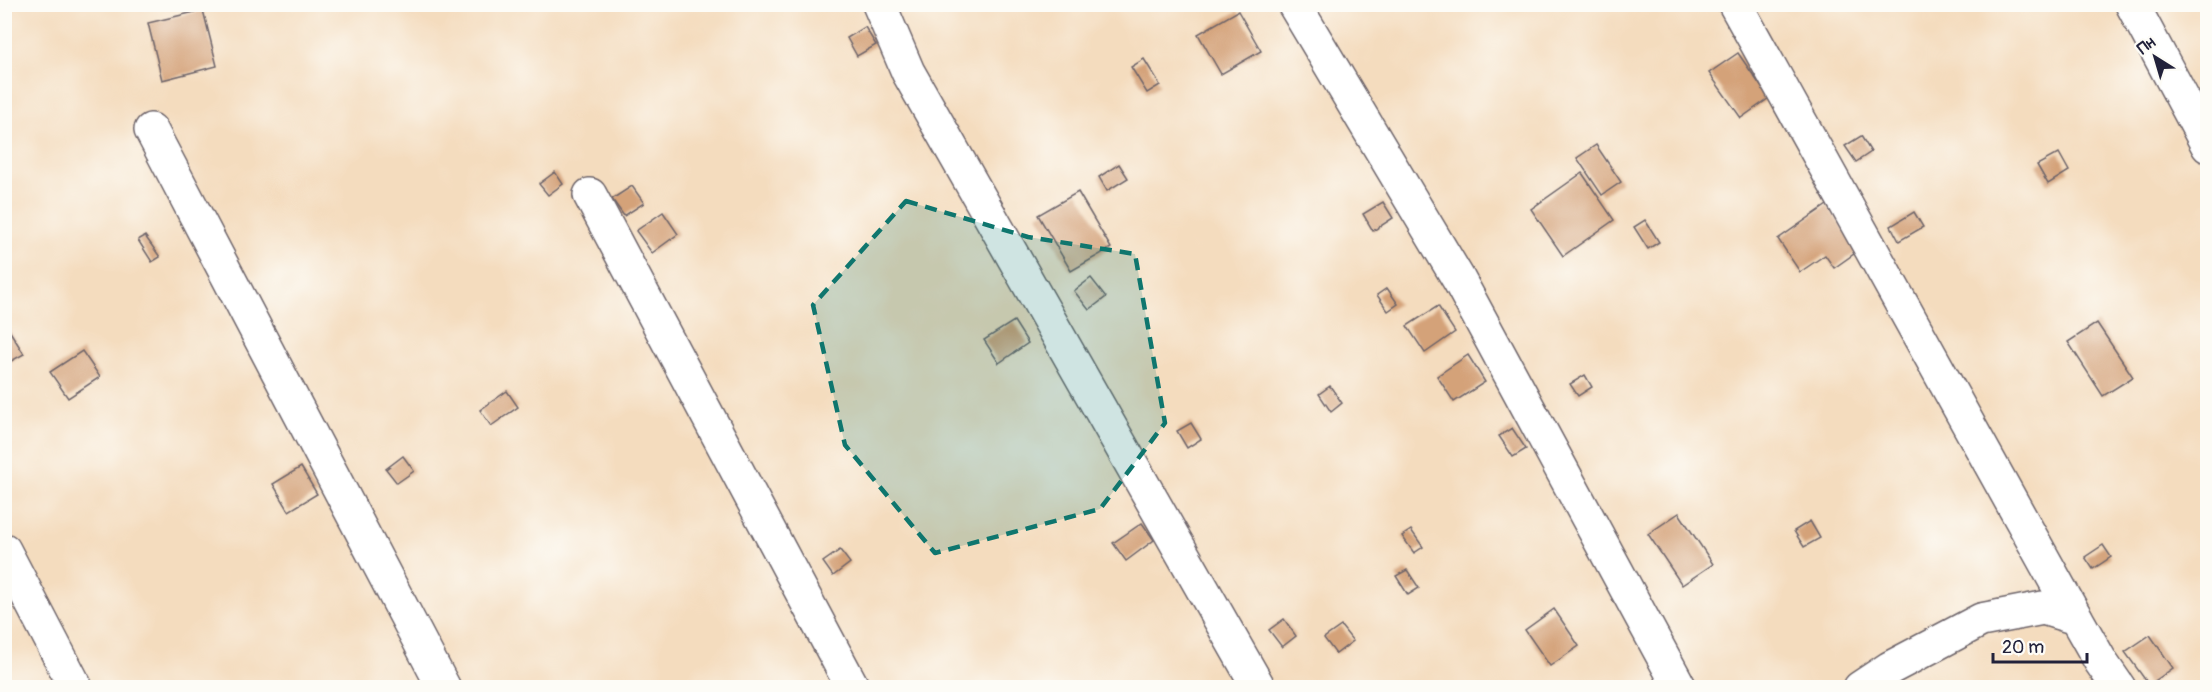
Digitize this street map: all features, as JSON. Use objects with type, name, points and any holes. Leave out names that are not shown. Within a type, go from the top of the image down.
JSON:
[{"type":"street","points":[[879,4],[908,72],[1259,687]]},
{"type":"street","points":[[1294,4],[1460,280],[1680,687]]},
{"type":"street","points":[[1735,4],[2076,618],[2101,662],[2119,687]]},
{"type":"street","points":[[2132,4],[2208,146]]},
{"type":"street","points":[[152,130],[444,687]]},
{"type":"street","points":[[590,195],[853,687]]},
{"type":"street","points":[[4,550],[76,687]]},
{"type":"street","points":[[1860,687],[1890,668],[1981,620],[2043,608],[2076,618]]},
{"type":"highlighted area","points":[[906,201],[1028,237],[1135,254],[1165,423],[1100,509],[935,553],[845,445],[813,305]]},
{"type":"building","points":[[203,10],[217,66],[162,80],[148,23]]},
{"type":"building","points":[[1238,11],[1261,51],[1221,74],[1198,34]]},
{"type":"building","points":[[865,27],[876,45],[857,56],[847,38]]},
{"type":"building","points":[[1738,53],[1769,98],[1741,118],[1709,73]]},
{"type":"building","points":[[1144,59],[1160,85],[1147,93],[1131,67]]},
{"type":"building","points":[[1861,136],[1871,152],[1856,162],[1845,146]]},
{"type":"building","points":[[1596,145],[1621,182],[1602,195],[1577,158]]},
{"type":"building","points":[[2059,153],[2069,171],[2048,184],[2037,165]]},
{"type":"building","points":[[1119,164],[1128,178],[1107,191],[1099,177]]},
{"type":"building","points":[[555,172],[563,184],[548,195],[539,184]]},
{"type":"building","points":[[1582,173],[1614,220],[1563,256],[1531,209]]},
{"type":"building","points":[[632,186],[644,203],[624,216],[612,199]]},
{"type":"building","points":[[1078,192],[1111,248],[1071,271],[1038,215]]},
{"type":"building","points":[[1383,202],[1393,218],[1373,231],[1363,214]]},
{"type":"building","points":[[1827,205],[1858,251],[1834,268],[1825,255],[1800,272],[1778,239]]},
{"type":"building","points":[[663,212],[678,234],[652,253],[636,231]]},
{"type":"building","points":[[1914,212],[1923,227],[1899,241],[1891,226]]},
{"type":"building","points":[[1645,220],[1659,242],[1648,249],[1634,227]]},
{"type":"building","points":[[145,236],[160,257],[152,262],[138,240]]},
{"type":"building","points":[[1091,278],[1106,297],[1089,310],[1074,291]]},
{"type":"building","points":[[1387,288],[1398,304],[1388,311],[1377,295]]},
{"type":"building","points":[[1438,306],[1455,332],[1425,353],[1407,326]]},
{"type":"building","points":[[1014,321],[1028,343],[999,363],[984,340]]},
{"type":"building","points":[[4,322],[24,354],[4,365]]},
{"type":"building","points":[[2097,323],[2133,377],[2103,396],[2068,342]]},
{"type":"building","points":[[82,351],[100,377],[68,398],[50,372]]},
{"type":"building","points":[[1468,355],[1485,382],[1454,402],[1437,376]]},
{"type":"building","points":[[1585,375],[1592,387],[1578,396],[1570,384]]},
{"type":"building","points":[[1330,386],[1342,403],[1331,412],[1319,394]]},
{"type":"building","points":[[507,391],[518,407],[491,426],[480,410]]},
{"type":"building","points":[[1191,423],[1201,439],[1187,448],[1177,431]]},
{"type":"building","points":[[1512,428],[1526,449],[1513,457],[1499,436]]},
{"type":"building","points":[[403,456],[414,471],[397,483],[386,469]]},
{"type":"building","points":[[301,467],[317,494],[289,511],[273,484]]},
{"type":"building","points":[[1679,513],[1713,564],[1682,585],[1648,534]]},
{"type":"building","points":[[1810,521],[1820,538],[1804,547],[1794,531]]},
{"type":"building","points":[[1142,523],[1154,540],[1126,561],[1113,543]]},
{"type":"building","points":[[1411,530],[1423,547],[1414,553],[1402,536]]},
{"type":"building","points":[[2103,545],[2111,557],[2093,569],[2085,557]]},
{"type":"building","points":[[840,550],[850,563],[833,576],[823,562]]},
{"type":"building","points":[[1407,570],[1419,588],[1408,595],[1396,576]]},
{"type":"building","points":[[1554,609],[1579,646],[1550,666],[1525,630]]},
{"type":"building","points":[[1284,619],[1296,636],[1282,647],[1269,630]]},
{"type":"building","points":[[1341,626],[1353,641],[1336,654],[1324,638]]},
{"type":"building","points":[[2150,635],[2173,668],[2149,685],[2125,652]]}]
